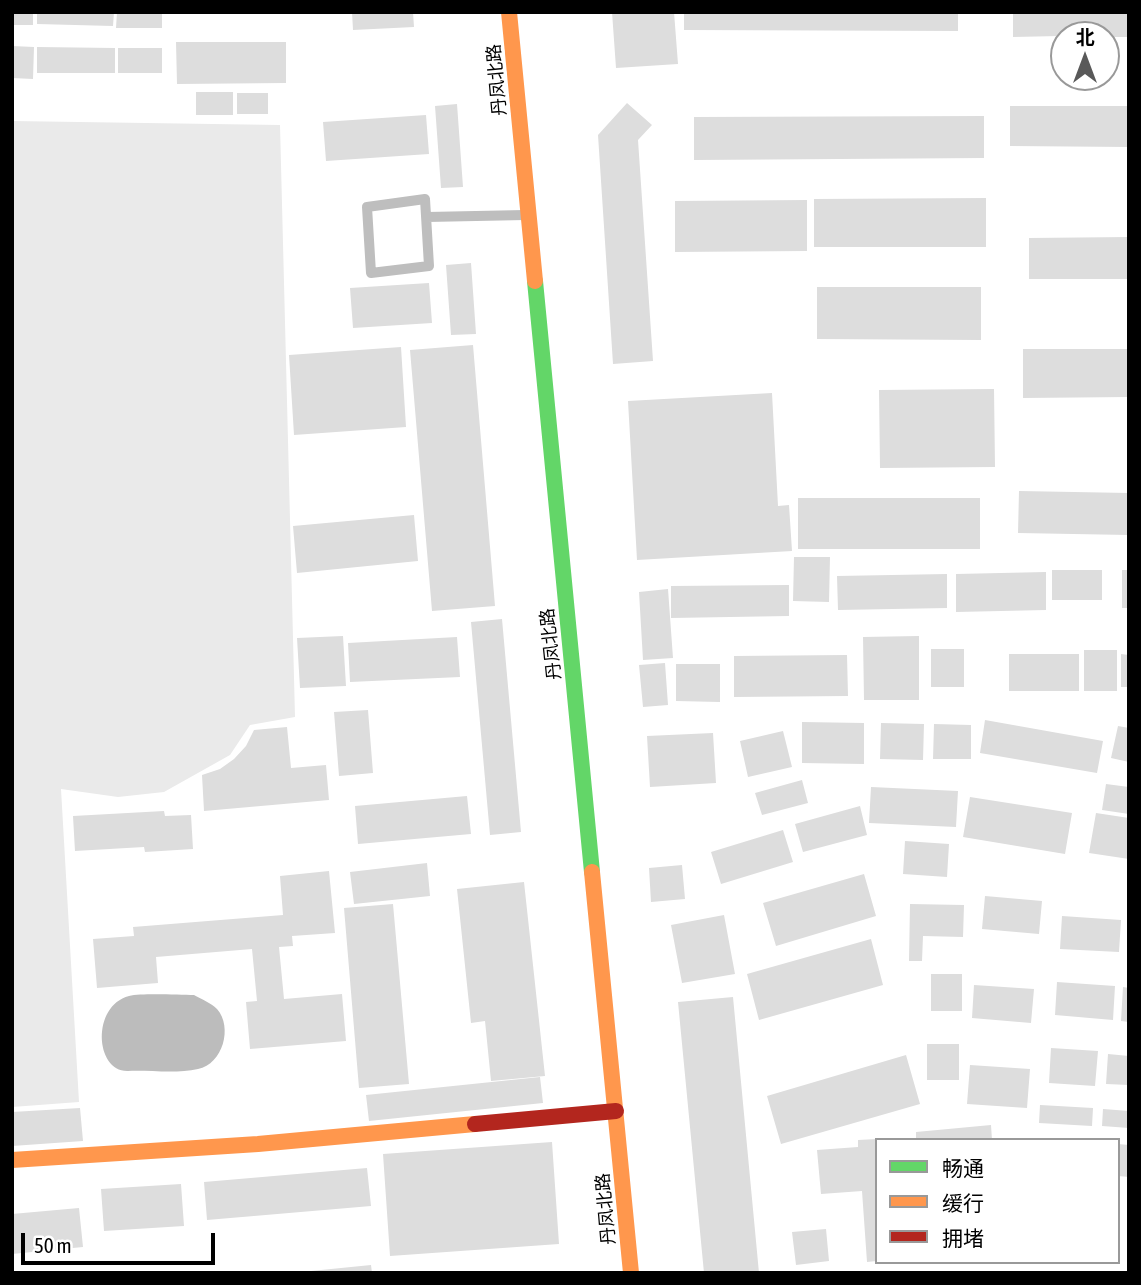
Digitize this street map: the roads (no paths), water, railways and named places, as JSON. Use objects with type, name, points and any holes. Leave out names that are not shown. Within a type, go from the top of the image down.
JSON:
[{"type":"main road","name":"丹凤北路","points":[[509,12],[631,1273]]},
{"type":"main road","points":[[12,1160],[258,1144],[616,1111]]},
{"type":"lane","points":[[425,199],[426,217],[429,266],[372,273],[367,206],[425,199]]},
{"type":"lane","points":[[426,217],[529,215]]}]
